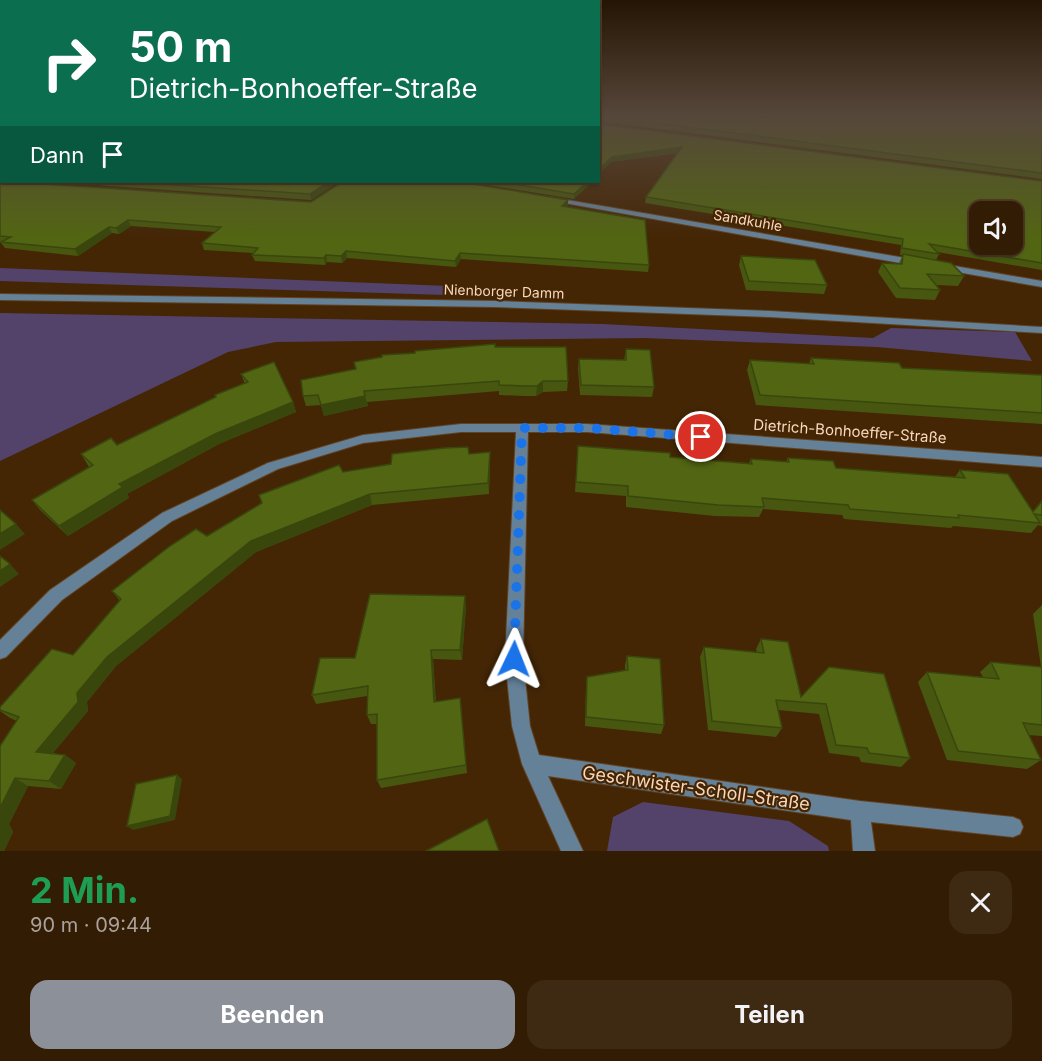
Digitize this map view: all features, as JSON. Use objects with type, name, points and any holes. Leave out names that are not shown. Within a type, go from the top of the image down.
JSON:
[{"type":"street","name":"Sandkuhle","points":[[542,198],[926,264]]},
{"type":"street","points":[[937,266],[1042,284]]},
{"type":"street","name":"Nienborger Damm","points":[[0,297],[496,304],[770,314],[1042,331]]},
{"type":"street","name":"Dietrich-Bonhoeffer-Straße","points":[[0,651],[56,595],[167,517],[273,466],[363,439],[461,428],[587,428],[1042,462]]},
{"type":"street","points":[[522,428],[514,659],[521,726],[532,764],[572,851]]},
{"type":"street","name":"Geschwister-Scholl-Straße","points":[[532,764],[860,811],[1013,827]]},
{"type":"street","points":[[860,811],[864,851]]},
{"type":"shaded area","points":[[0,268],[498,288],[512,297],[0,281]]},
{"type":"shaded area","points":[[0,313],[602,324],[873,338],[891,328],[1015,332],[1032,361],[877,347],[644,338],[276,342],[228,352],[0,461]]},
{"type":"shaded area","points":[[643,802],[789,821],[828,846],[829,851],[607,851],[613,817]]},
{"type":"building","points":[[600,157],[614,157],[612,157],[600,168]]},
{"type":"building","points":[[675,157],[853,157],[1042,181],[1042,263],[994,255],[1023,255],[1023,201],[969,201],[969,251],[929,244],[939,254],[902,248],[903,239],[646,197]]},
{"type":"building","points":[[916,157],[1042,157],[1042,173]]},
{"type":"building","points":[[0,183],[30,183],[311,202],[340,183],[468,183],[568,200],[562,206],[645,220],[649,265],[460,253],[455,261],[346,251],[341,256],[326,255],[324,258],[252,255],[258,248],[202,243],[221,227],[128,220],[116,228],[109,227],[75,249],[1,242],[11,237],[0,236]]},
{"type":"building","points":[[146,183],[326,183],[310,194]]},
{"type":"building","points":[[508,183],[586,183],[574,194]]},
{"type":"building","points":[[903,254],[951,263],[964,276],[927,274],[940,290],[900,288],[882,263],[902,264]]},
{"type":"building","points":[[741,256],[815,260],[827,285],[749,281]]},
{"type":"building","points":[[495,344],[495,347],[566,347],[568,381],[543,381],[537,386],[499,385],[499,381],[364,391],[365,396],[321,405],[318,395],[303,396],[301,380],[356,369],[354,362],[382,357],[382,355]]},
{"type":"building","points":[[626,349],[650,350],[654,387],[581,385],[579,359],[626,360]]},
{"type":"building","points":[[811,358],[899,363],[902,368],[1042,375],[1042,413],[760,395],[750,360],[814,364]]},
{"type":"building","points":[[274,362],[293,402],[215,434],[119,484],[123,487],[59,526],[32,500],[93,465],[81,454],[111,438],[117,445],[216,397],[215,395],[248,382],[241,374]]},
{"type":"building","points":[[578,446],[670,453],[670,457],[752,464],[751,459],[789,462],[788,458],[833,461],[836,468],[965,478],[960,470],[1008,474],[1033,512],[1042,501],[1042,515],[1034,514],[1040,523],[958,515],[959,518],[850,509],[848,505],[762,498],[764,507],[628,496],[628,486],[576,482]]},
{"type":"building","points":[[468,447],[469,454],[490,452],[488,483],[370,494],[251,541],[107,657],[77,693],[78,702],[36,752],[65,755],[49,781],[15,778],[0,808],[0,746],[19,717],[0,710],[0,707],[52,649],[73,655],[121,599],[112,591],[170,546],[196,529],[207,536],[262,503],[259,495],[339,465],[343,472],[391,464],[392,454]]},
{"type":"building","points":[[0,510],[16,524],[0,534]]},
{"type":"building","points":[[0,556],[10,564],[0,571]]},
{"type":"building","points":[[370,594],[465,596],[460,650],[431,650],[434,702],[460,698],[466,765],[377,780],[377,714],[367,715],[368,686],[312,695],[320,658],[355,658]]},
{"type":"building","points":[[761,639],[788,642],[801,697],[829,667],[884,674],[910,758],[869,753],[867,748],[836,745],[826,704],[776,700],[782,728],[712,721],[704,647],[764,653]]},
{"type":"building","points":[[627,656],[660,659],[664,725],[586,717],[587,677],[628,670]]},
{"type":"building","points":[[991,662],[1042,667],[1042,725],[1023,723],[1041,760],[958,751],[927,672],[999,679]]},
{"type":"building","points":[[177,775],[170,816],[127,826],[136,784]]},
{"type":"building","points":[[487,819],[499,851],[426,851]]},
{"type":"route","points":[[514,659],[522,428],[587,428],[701,437]]}]
